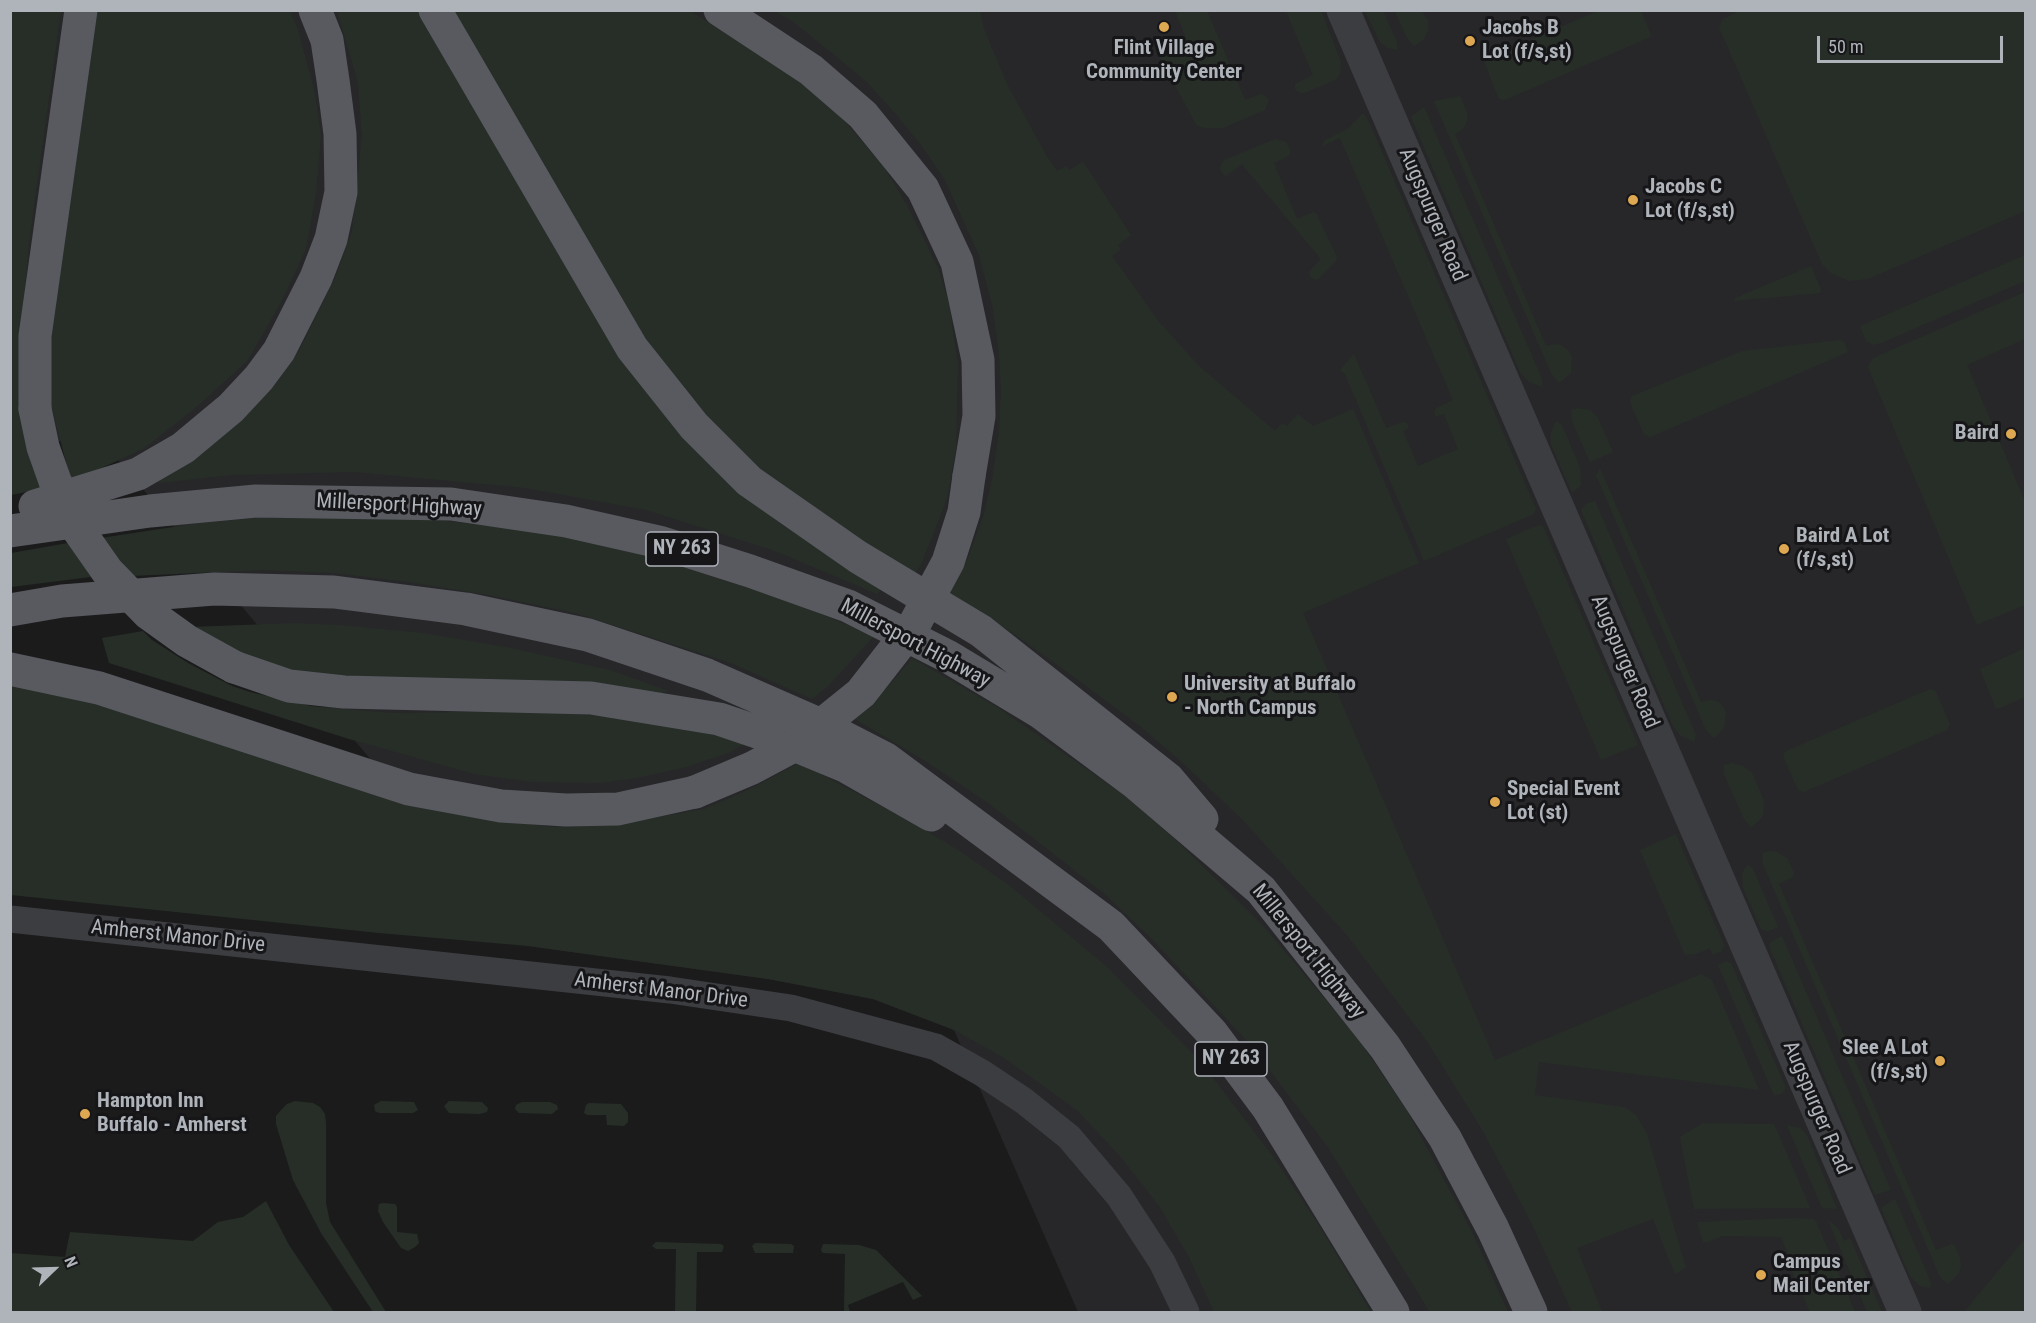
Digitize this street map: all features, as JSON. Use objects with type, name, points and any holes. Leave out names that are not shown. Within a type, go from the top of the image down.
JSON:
[{"type":"main road","points":[[81,10],[35,336],[35,409],[43,447],[55,481],[77,528],[107,571],[148,613],[188,641],[234,667],[289,686],[344,692],[591,698],[719,719],[788,742],[845,766],[939,819],[1014,854]]},
{"type":"main road","points":[[10,513],[138,474],[183,448],[231,408],[259,378],[279,351],[316,278],[331,239],[341,192],[340,134],[330,60],[327,40],[315,10]]},
{"type":"main road","points":[[435,10],[632,348],[694,426],[749,481],[858,557],[981,631],[1168,779],[1261,890]]},
{"type":"main road","points":[[10,669],[99,688],[409,789],[501,806],[566,810],[618,809],[695,792],[752,768],[799,743],[861,693],[914,625],[948,562],[964,512],[979,416],[978,360],[957,262],[923,189],[863,115],[811,70],[720,10]]},
{"type":"main road","name":"Millersport Highway","points":[[10,531],[150,511],[256,501],[451,504],[566,521],[659,542],[848,606],[947,656],[1040,712],[1134,782],[1261,890],[1385,1047],[1445,1138],[1493,1229],[1531,1312]]},
{"type":"main road","name":"NY 263","points":[[10,610],[62,601],[214,589],[334,592],[466,609],[588,635],[707,675],[812,721],[886,759],[1111,926],[1212,1033],[1268,1108],[1393,1312]]},
{"type":"street","name":"Augspurger Road","points":[[1343,10],[1905,1312]]},
{"type":"street","name":"Amherst Manor Drive","points":[[10,919],[670,990],[791,1008],[936,1047],[982,1073],[1024,1101],[1069,1137],[1119,1196],[1162,1262],[1186,1312]]},
{"type":"shaded area","points":[[1741,10],[2025,11],[2025,211],[1868,279],[1849,281],[1831,273],[1822,264],[1719,27],[1723,19]]},
{"type":"shaded area","name":"University at Buffalo - North Campus","points":[[10,11],[2025,11],[2025,1312],[1078,1312],[954,1030],[873,999],[768,979],[528,946],[98,436],[11,448]]},
{"type":"shaded area","points":[[11,11],[61,11],[29,243],[22,319],[42,489],[11,495]]},
{"type":"shaded area","points":[[95,11],[290,11],[298,30],[315,93],[321,136],[316,193],[306,249],[281,302],[248,360],[194,409],[143,449],[71,482],[50,400],[48,382],[54,289]]},
{"type":"shaded area","points":[[337,11],[418,11],[558,254],[610,338],[703,459],[782,525],[883,587],[877,594],[775,551],[646,510],[525,488],[355,472],[232,475],[159,483],[157,476],[244,416],[275,385],[300,349],[335,278],[352,231],[362,136],[358,82]]},
{"type":"shaded area","points":[[452,11],[690,11],[795,76],[833,108],[884,167],[909,209],[938,268],[949,304],[958,365],[956,449],[947,499],[921,564],[913,577],[745,458],[717,430],[655,353],[594,258]]},
{"type":"shaded area","points":[[774,11],[980,11],[984,29],[1007,84],[1046,155],[1057,171],[1066,166],[1069,170],[1083,162],[1131,235],[1118,245],[1121,249],[1112,256],[1159,322],[1199,366],[1275,431],[1282,423],[1287,426],[1298,414],[1313,426],[1353,409],[1419,563],[1303,613],[1495,1060],[1701,974],[1712,980],[1759,1090],[1539,1062],[1535,1095],[1624,1107],[1636,1115],[1647,1134],[1686,1268],[1675,1274],[1653,1219],[1577,1248],[1602,1312],[1572,1312],[1532,1224],[1483,1131],[1427,1041],[1347,935],[1243,820],[1183,763],[1140,726],[1077,679],[1017,636],[950,593],[968,558],[984,514],[993,475],[999,432],[1001,391],[999,354],[993,308],[979,255],[945,180],[897,115],[867,82],[791,20]]},
{"type":"shaded area","points":[[1175,11],[1207,11],[1245,100],[1260,94],[1264,95],[1269,100],[1265,110],[1223,128],[1197,126],[1155,48],[1185,35]]},
{"type":"shaded area","points":[[1286,11],[1321,11],[1341,62],[1340,74],[1335,80],[1305,93],[1295,89],[1295,84],[1313,75]]},
{"type":"shaded area","points":[[1365,11],[1383,11],[1397,42],[1397,50],[1388,48],[1380,42]]},
{"type":"shaded area","points":[[1395,11],[1421,11],[1428,20],[1428,30],[1424,39],[1414,46],[1406,36]]},
{"type":"shaded area","points":[[1598,11],[1641,11],[1651,35],[1505,100],[1499,99],[1485,64],[1486,59]]},
{"type":"shaded area","points":[[1460,96],[1467,113],[1467,121],[1464,128],[1455,134],[1546,346],[1561,345],[1569,351],[1572,357],[1571,373],[1559,383],[1551,373],[1434,101]]},
{"type":"shaded area","points":[[1424,107],[1542,379],[1542,387],[1529,382],[1520,372],[1411,117]]},
{"type":"shaded area","points":[[1363,113],[1369,122],[1536,509],[1534,514],[1424,561],[1345,374],[1340,370],[1354,354],[1386,428],[1403,422],[1407,423],[1409,428],[1403,431],[1418,466],[1458,449],[1444,414],[1436,417],[1434,412],[1436,408],[1453,400],[1340,138],[1322,146],[1325,140],[1349,128]]},
{"type":"shaded area","points":[[1275,139],[1286,142],[1291,151],[1289,156],[1274,163],[1297,219],[1313,212],[1316,213],[1337,257],[1336,261],[1317,280],[1311,278],[1309,272],[1321,259],[1242,164],[1226,176],[1221,171],[1220,167],[1224,160]]},
{"type":"shaded area","points":[[2025,255],[2025,281],[1881,343],[1874,345],[1866,341],[1860,326]]},
{"type":"shaded area","points":[[1811,266],[1821,290],[1820,293],[1734,301],[1735,298]]},
{"type":"shaded area","points":[[2025,292],[2025,339],[1967,365],[2026,504],[2025,605],[1977,625],[1868,367],[1873,358]]},
{"type":"shaded area","points":[[1840,340],[1844,342],[1848,351],[1846,353],[1650,437],[1644,434],[1630,402],[1632,396],[1742,351]]},
{"type":"shaded area","points":[[1578,408],[1590,410],[1598,418],[1613,452],[1590,462],[1572,421],[1571,410]]},
{"type":"shaded area","points":[[1556,421],[1562,425],[1580,468],[1581,485],[1572,493],[1551,444],[1551,432]]},
{"type":"shaded area","points":[[1600,468],[1701,702],[1717,701],[1726,713],[1724,728],[1714,738],[1706,730],[1596,475]]},
{"type":"shaded area","points":[[1595,501],[1696,735],[1694,742],[1680,735],[1673,726],[1581,510],[1586,504]]},
{"type":"shaded area","points":[[389,515],[512,528],[578,539],[646,555],[792,602],[874,636],[828,686],[812,699],[731,663],[575,613],[489,595],[334,573],[265,570],[131,576],[101,538],[199,523],[258,518]]},
{"type":"shaded area","points":[[1538,525],[1543,526],[1638,745],[1601,760],[1506,539]]},
{"type":"shaded area","points":[[68,543],[91,577],[11,587],[11,553]]},
{"type":"shaded area","points":[[295,623],[423,633],[511,648],[610,670],[669,691],[662,693],[316,679],[239,655],[190,627]]},
{"type":"shaded area","points":[[143,631],[152,640],[188,663],[232,686],[311,706],[391,713],[533,711],[644,719],[736,740],[744,744],[731,752],[686,767],[637,778],[600,783],[532,782],[474,774],[349,739],[109,663],[102,638]]},
{"type":"shaded area","points":[[2025,648],[2025,697],[1996,708],[1980,669]]},
{"type":"shaded area","points":[[912,658],[997,707],[1124,795],[1174,838],[1264,927],[1356,1036],[1407,1111],[1473,1234],[1508,1312],[1430,1312],[1328,1147],[1250,1044],[1154,941],[1105,894],[987,802],[927,762],[855,719],[893,681]]},
{"type":"shaded area","points":[[11,680],[109,707],[457,813],[551,827],[613,825],[704,809],[748,790],[797,764],[817,772],[917,825],[961,852],[1010,886],[1106,966],[1199,1060],[1274,1158],[1318,1224],[1371,1312],[1214,1312],[1189,1257],[1160,1207],[1121,1157],[1078,1111],[1006,1059],[954,1030],[873,999],[768,979],[528,946],[11,895]]},
{"type":"shaded area","points":[[1930,689],[1935,690],[1950,725],[1947,730],[1804,792],[1798,790],[1783,756],[1786,751]]},
{"type":"shaded area","points":[[1732,763],[1743,766],[1752,773],[1764,801],[1763,815],[1751,827],[1744,819],[1724,774],[1724,765]]},
{"type":"shaded area","points":[[1676,834],[1724,945],[1722,951],[1713,955],[1710,948],[1696,954],[1685,955],[1640,850]]},
{"type":"shaded area","points":[[1770,851],[1787,858],[1794,873],[1793,877],[1779,884],[1936,1250],[1952,1244],[1960,1258],[1959,1273],[1948,1284],[1940,1277],[1763,864],[1762,853]]},
{"type":"shaded area","points":[[1747,865],[1752,867],[1778,927],[1767,932],[1761,929],[1743,888],[1742,874]]},
{"type":"shaded area","points":[[1782,936],[1891,1190],[1875,1195],[1769,946],[1772,941]]},
{"type":"shaded area","points":[[1726,961],[1731,963],[1786,1088],[1782,1094],[1774,1095],[1718,965]]},
{"type":"shaded area","points":[[295,1101],[313,1103],[325,1114],[326,1203],[330,1222],[386,1312],[373,1312],[321,1233],[293,1180],[276,1124],[276,1116],[287,1104]]},
{"type":"shaded area","points":[[381,1101],[414,1102],[418,1110],[413,1113],[379,1113],[375,1111],[374,1105]]},
{"type":"shaded area","points":[[449,1101],[482,1102],[488,1108],[487,1112],[480,1114],[449,1113],[444,1106]]},
{"type":"shaded area","points":[[522,1102],[550,1102],[557,1105],[558,1109],[552,1114],[519,1113],[515,1109],[516,1105]]},
{"type":"shaded area","points":[[589,1103],[621,1104],[628,1113],[628,1122],[624,1126],[607,1125],[606,1115],[584,1113]]},
{"type":"shaded area","points":[[1703,1123],[1774,1124],[1810,1208],[1694,1209],[1680,1137]]},
{"type":"shaded area","points":[[1787,1125],[1800,1128],[1807,1135],[1837,1209],[1822,1208]]},
{"type":"shaded area","points":[[1895,1199],[1931,1283],[1930,1288],[1920,1286],[1910,1276],[1881,1208]]},
{"type":"shaded area","points":[[266,1201],[289,1245],[334,1312],[11,1312],[11,1253],[65,1257],[70,1232],[193,1241],[218,1222],[243,1217]]},
{"type":"shaded area","points":[[379,1204],[395,1204],[397,1207],[397,1232],[417,1234],[419,1243],[415,1247],[408,1251],[401,1248],[378,1211]]},
{"type":"shaded area","points":[[1815,1219],[1855,1312],[1810,1312],[1787,1259],[1790,1258],[1781,1237],[1722,1236],[1703,1242],[1697,1222]]},
{"type":"shaded area","points":[[1828,1220],[1838,1228],[1844,1241],[1850,1238],[1882,1312],[1867,1312]]},
{"type":"shaded area","points":[[2025,1239],[2025,1312],[1964,1312]]},
{"type":"shaded area","points":[[656,1242],[721,1244],[724,1246],[722,1252],[697,1252],[696,1312],[675,1312],[676,1249],[656,1249],[652,1246]]},
{"type":"shaded area","points":[[755,1243],[791,1244],[794,1246],[793,1253],[755,1253],[752,1246]]},
{"type":"shaded area","points":[[823,1244],[859,1245],[876,1250],[922,1296],[913,1300],[903,1282],[848,1305],[850,1312],[844,1312],[845,1254],[823,1253],[821,1250]]},
{"type":"place","name":"Flint Village Community Center","points":[[1164,27]]},
{"type":"place","name":"Jacobs B Lot (f/s,st)","points":[[1470,41]]},
{"type":"place","name":"Jacobs C Lot (f/s,st)","points":[[1633,200]]},
{"type":"place","name":"Baird","points":[[2011,434]]},
{"type":"place","name":"Baird A Lot (f/s,st)","points":[[1784,549]]},
{"type":"place","name":"University at Buffalo - North Campus","points":[[1172,697]]},
{"type":"place","name":"Special Event Lot (st)","points":[[1495,802]]},
{"type":"place","name":"Slee A Lot (f/s,st)","points":[[1940,1061]]},
{"type":"place","name":"Hampton Inn Buffalo - Amherst","points":[[85,1114]]},
{"type":"place","name":"Campus Mail Center","points":[[1761,1275]]}]
